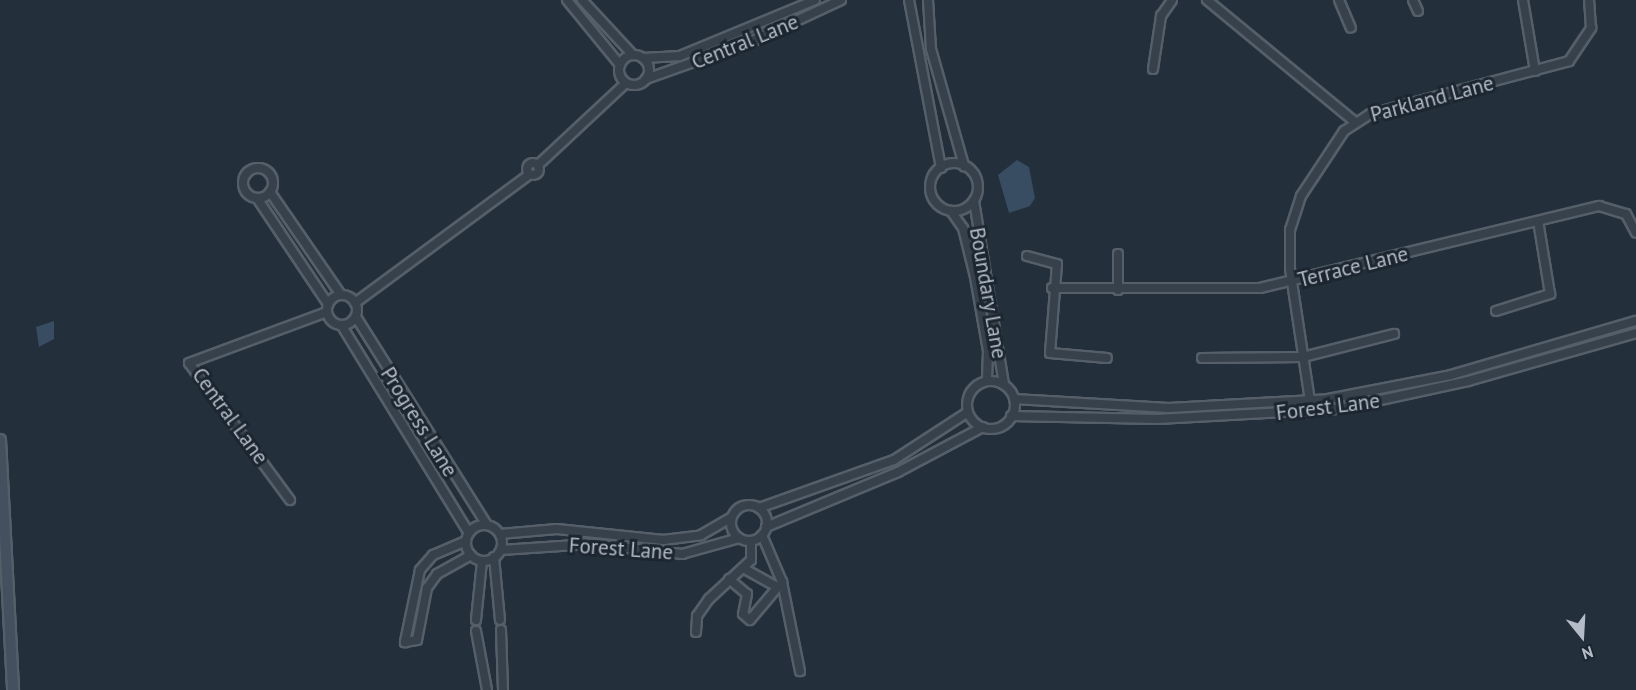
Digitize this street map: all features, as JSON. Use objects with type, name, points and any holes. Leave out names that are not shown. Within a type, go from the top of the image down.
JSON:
[{"type":"main road","points":[[0,440],[13,690]]},
{"type":"street","points":[[355,303],[530,174],[529,165],[538,165],[626,82],[620,65],[567,0]]},
{"type":"street","points":[[582,0],[633,55],[620,65]]},
{"type":"street","name":"Central Lane","points":[[633,55],[643,58],[681,56],[815,0]]},
{"type":"street","name":"Central Lane","points":[[626,82],[646,79],[753,42],[841,0]]},
{"type":"street","points":[[909,0],[941,168]]},
{"type":"street","points":[[928,0],[929,39],[952,129],[964,166],[976,177],[974,201],[951,211],[931,193],[932,179],[941,168],[964,166]]},
{"type":"street","points":[[1153,69],[1161,16],[1172,0]]},
{"type":"street","points":[[1207,0],[1354,121]]},
{"type":"street","points":[[1339,0],[1351,28]]},
{"type":"street","points":[[1413,0],[1418,11]]},
{"type":"street","points":[[1523,0],[1535,71]]},
{"type":"street","name":"Parkland Lane","points":[[1312,410],[1289,250],[1295,212],[1354,121],[1535,71],[1574,57],[1591,28],[1589,0]]},
{"type":"street","points":[[643,58],[649,66],[646,79]]},
{"type":"street","points":[[252,168],[270,173],[270,192],[341,295],[355,303],[356,316],[342,326],[327,312],[328,303],[257,198],[243,185],[252,168]]},
{"type":"street","points":[[257,198],[270,192]]},
{"type":"street","name":"Boundary Lane","points":[[974,201],[1004,385]]},
{"type":"street","name":"Terrace Lane","points":[[1052,288],[1228,292],[1292,283],[1538,221],[1608,206],[1626,214],[1636,233]]},
{"type":"street","name":"Boundary Lane","points":[[951,211],[963,228],[975,277],[988,351],[987,381]]},
{"type":"street","points":[[1496,311],[1550,294],[1538,221]]},
{"type":"street","points":[[1118,254],[1118,290]]},
{"type":"street","points":[[1027,256],[1058,264],[1052,288],[1050,353],[1107,358]]},
{"type":"street","points":[[328,303],[341,295]]},
{"type":"street","name":"Central Lane","points":[[290,500],[189,363],[327,312]]},
{"type":"street","name":"Progress Lane","points":[[356,316],[487,525]]},
{"type":"street","name":"Forest Lane","points":[[1014,399],[1169,408],[1310,399],[1451,375],[1636,321]]},
{"type":"street","name":"Progress Lane","points":[[342,326],[470,533]]},
{"type":"street","name":"Forest Lane","points":[[1011,416],[1167,419],[1312,410],[1415,394],[1636,333]]},
{"type":"street","points":[[1202,357],[1304,357],[1394,334]]},
{"type":"street","points":[[987,381],[1004,385],[1014,399],[1011,416],[999,427],[983,427],[898,472],[766,527],[762,536],[751,541],[739,538],[731,518],[742,506],[759,508],[894,460],[968,412],[970,392],[987,381]]},
{"type":"street","points":[[968,412],[983,427]]},
{"type":"street","points":[[759,508],[766,527]]},
{"type":"street","name":"Forest Lane","points":[[500,534],[557,529],[672,540],[701,535],[731,518]]},
{"type":"street","points":[[466,541],[471,555],[482,561],[495,557],[501,550],[500,534],[487,525],[470,533],[466,541],[442,550],[420,570],[405,642],[417,640],[427,588],[437,574],[471,555]]},
{"type":"street","points":[[762,536],[778,584],[800,671]]},
{"type":"street","name":"Forest Lane","points":[[501,550],[591,544],[682,554],[739,538]]},
{"type":"street","points":[[696,632],[697,616],[729,579],[753,556],[751,541]]},
{"type":"street","points":[[495,557],[500,620]]},
{"type":"street","points":[[476,620],[482,561]]},
{"type":"street","points":[[743,568],[778,584]]},
{"type":"street","points":[[729,579],[747,594],[743,614],[750,620],[778,584]]},
{"type":"street","points":[[501,630],[503,690]]},
{"type":"street","points":[[476,631],[487,690]]},
{"type":"water","points":[[1017,160],[1029,167],[1035,198],[1030,206],[1009,213],[998,175]]},
{"type":"water","points":[[54,321],[54,339],[39,347],[36,327]]}]
